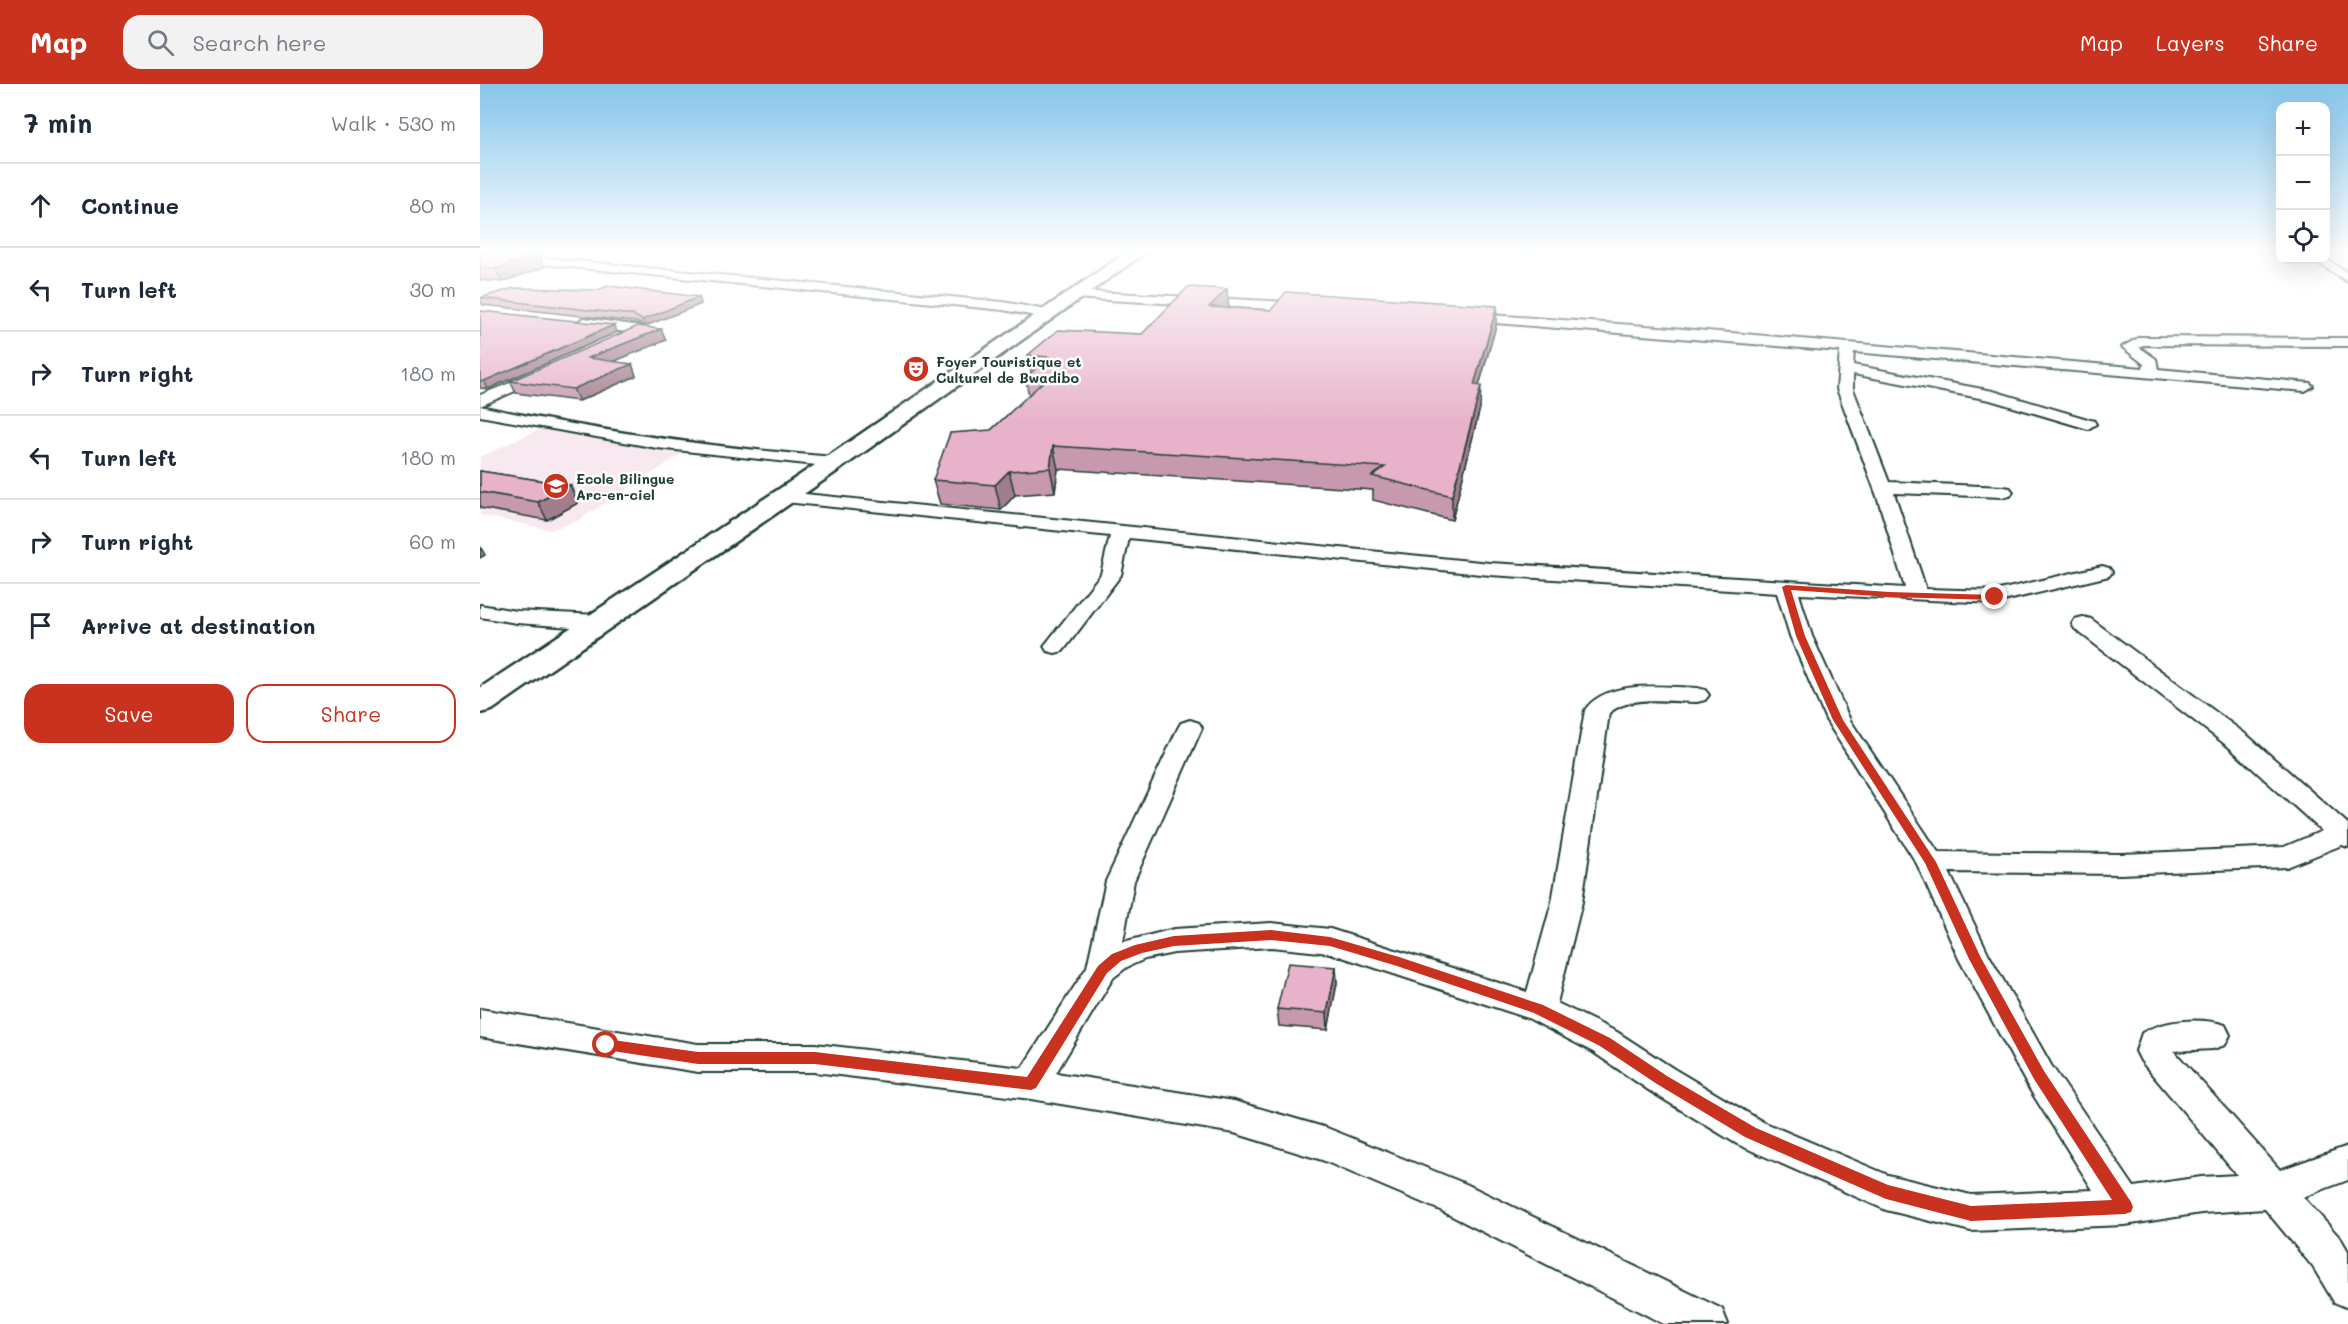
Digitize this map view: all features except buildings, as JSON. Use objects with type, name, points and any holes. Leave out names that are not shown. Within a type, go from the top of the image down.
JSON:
[{"type":"main road","points":[[480,703],[785,497],[1055,308]]},
{"type":"street","points":[[1013,308],[1046,314]]},
{"type":"street","points":[[1449,316],[2305,386]]},
{"type":"street","points":[[565,320],[640,330],[608,346]]},
{"type":"street","points":[[2150,374],[2151,362],[2129,347],[2140,341],[2348,342]]},
{"type":"street","points":[[1846,347],[1845,389],[1882,487],[1918,595]]},
{"type":"street","points":[[480,401],[561,367]]},
{"type":"street","points":[[1846,368],[1993,396],[2088,424]]},
{"type":"street","points":[[480,411],[718,453],[835,462]]},
{"type":"street","points":[[1882,487],[2004,492]]},
{"type":"street","points":[[785,497],[1490,569],[1918,595],[1995,597],[2102,572]]},
{"type":"street","points":[[1055,646],[1111,575],[1121,531]]},
{"type":"street","points":[[1786,587],[1801,636],[1838,720],[1930,862],[1975,959],[2039,1075],[2125,1207]]},
{"type":"street","points":[[480,611],[598,622]]},
{"type":"street","points":[[1930,862],[2121,864],[2287,857],[2345,836],[2240,742],[2083,624]]},
{"type":"street","points":[[1539,1009],[1568,902],[1586,770],[1597,710],[1611,699],[1636,694],[1697,694]]},
{"type":"street","points":[[1031,1084],[1102,969],[1120,881],[1190,728]]},
{"type":"street","points":[[1102,969],[1116,958],[1174,941],[1271,935],[1330,941],[1539,1009],[1605,1042],[1662,1080],[1750,1133],[1886,1192],[1971,1213],[2125,1207],[2201,1195],[2272,1191],[2348,1163]]},
{"type":"street","points":[[480,1023],[698,1058],[815,1058],[1031,1084],[1234,1117],[1327,1145],[1453,1197],[1707,1324]]},
{"type":"street","points":[[2213,1035],[2162,1038],[2154,1043],[2153,1051],[2326,1253],[2348,1288]]},
{"type":"shaded area","name":"Ecole Bilingue Arc-en-ciel","points":[[547,426],[685,452],[577,521],[550,530],[480,515],[480,457]]},
{"type":"place","name":"Foyer Touristique et Culturel de Bwadibo","points":[[916,369]]},
{"type":"place","name":"Ecole Bilingue Arc-en-ciel","points":[[556,486]]},
{"type":"route","points":[[606,1045],[698,1058],[815,1058],[1031,1084],[1102,969],[1116,958],[1140,948],[1174,941],[1271,935],[1330,941],[1539,1009],[1605,1042],[1662,1080],[1750,1133],[1886,1192],[1971,1213],[2125,1207],[2039,1075],[1975,959],[1930,862],[1838,720],[1801,636],[1786,587],[1889,594],[1995,597]]}]
